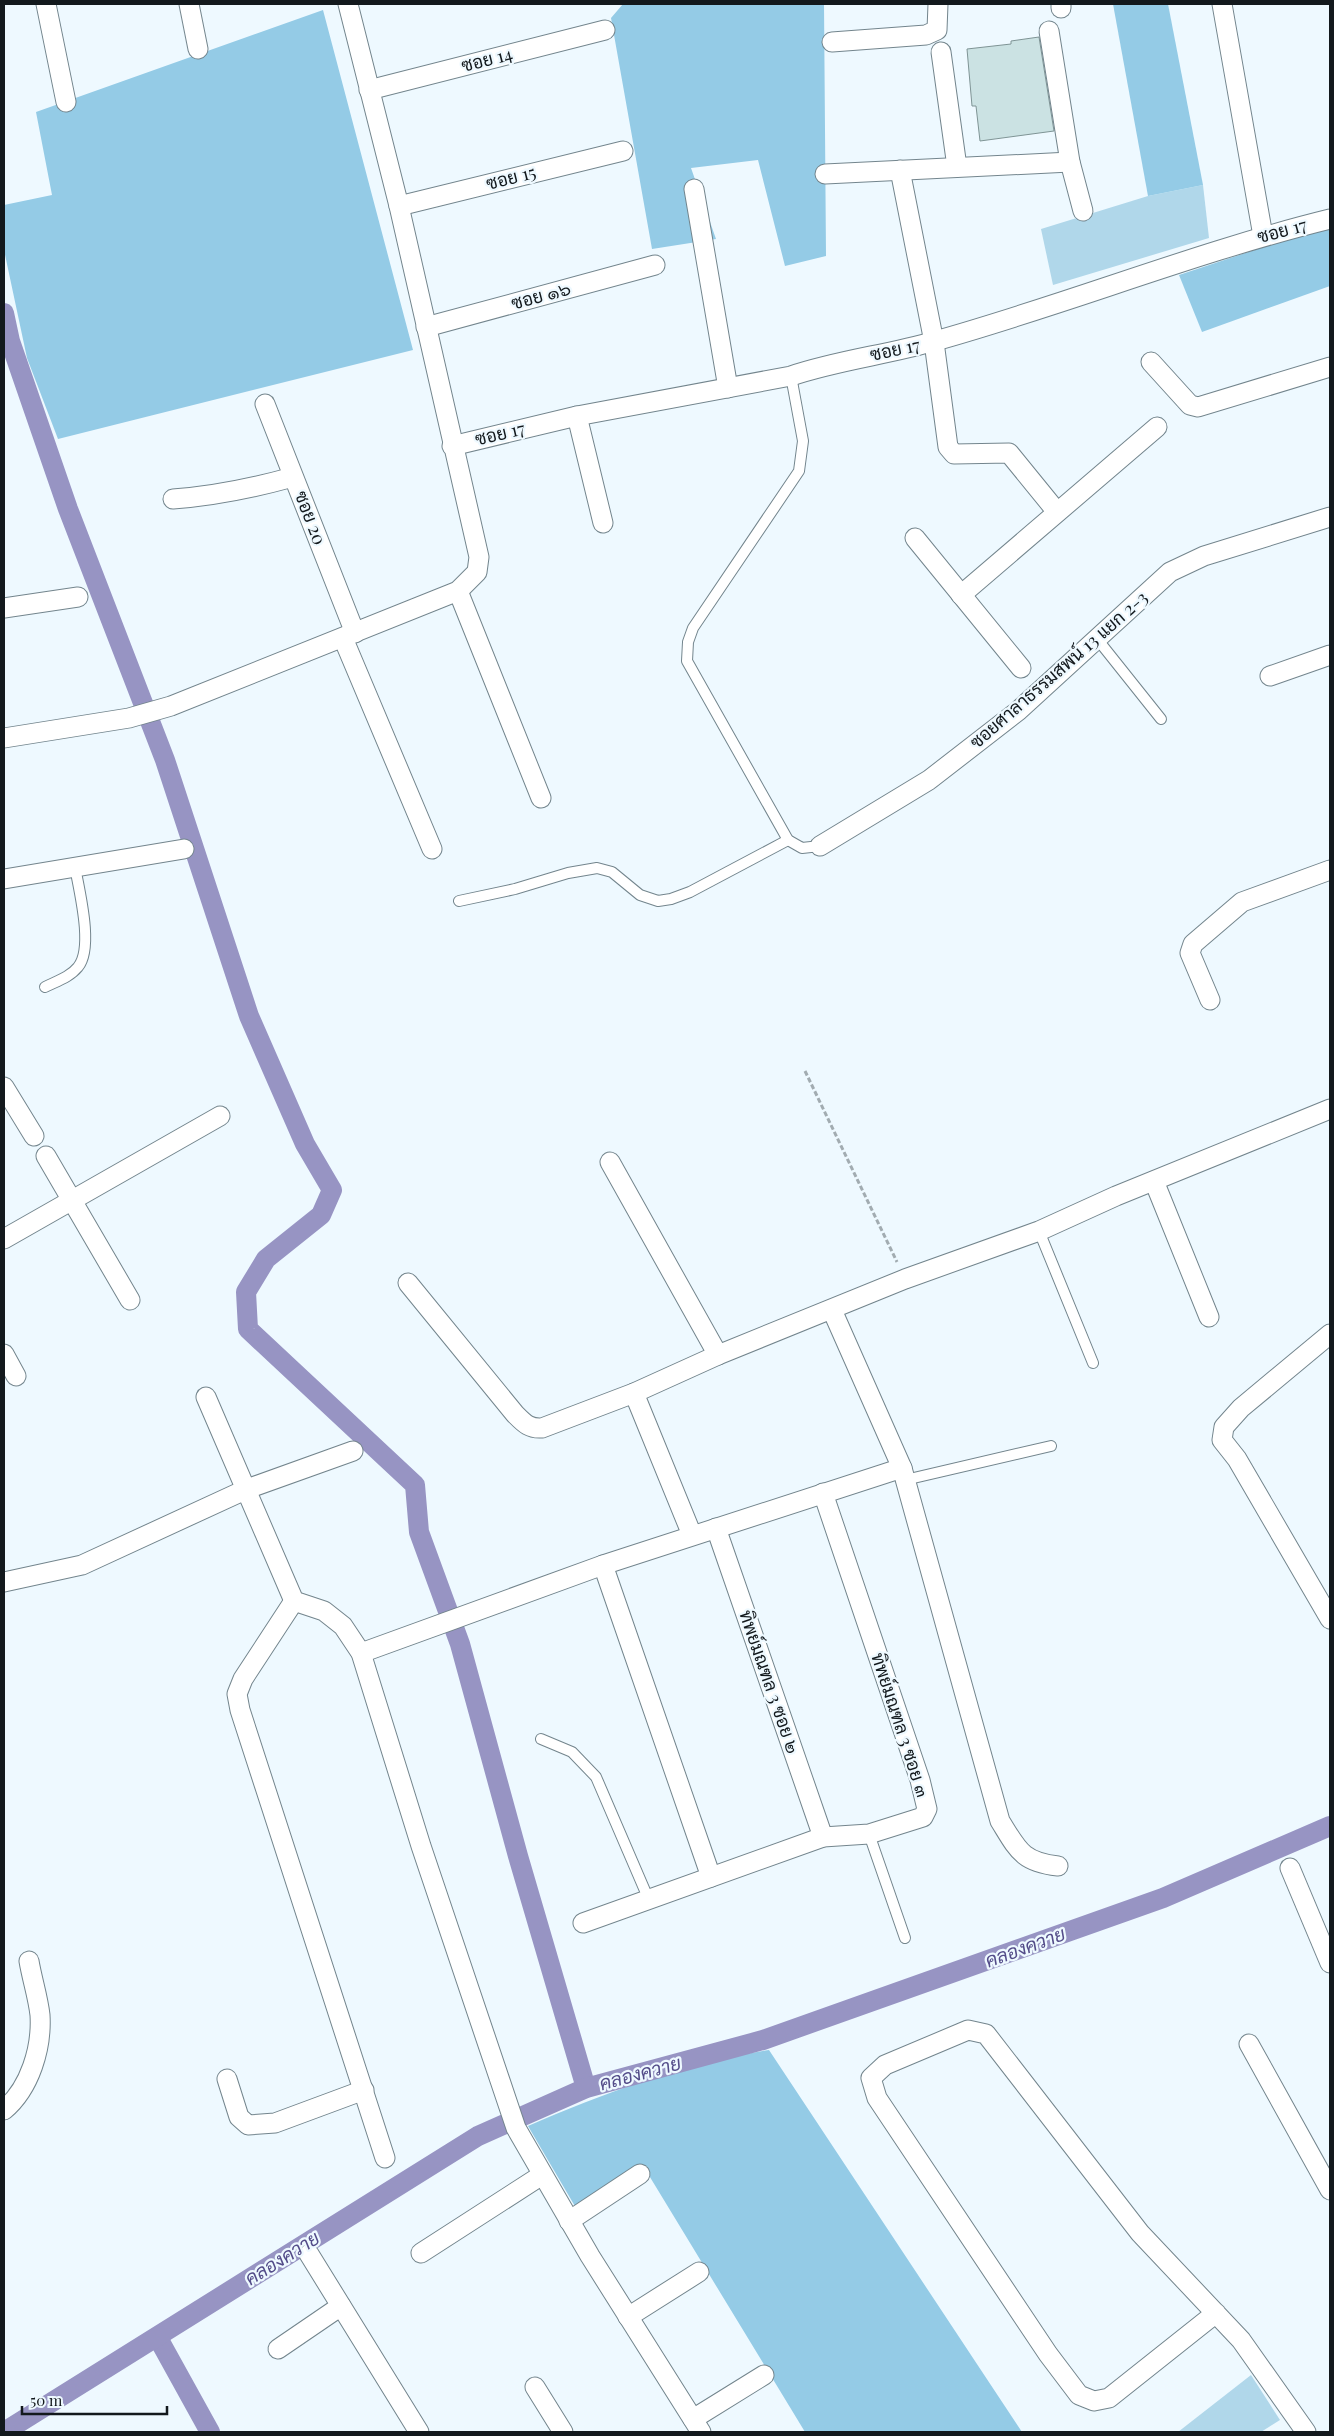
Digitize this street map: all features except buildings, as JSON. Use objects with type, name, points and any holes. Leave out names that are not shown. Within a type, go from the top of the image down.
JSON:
[{"type":"street","points":[[46,4],[66,102]]},
{"type":"street","points":[[189,4],[198,50]]},
{"type":"street","points":[[4,738],[129,718],[171,706],[458,591],[477,572],[479,557],[452,446],[399,206],[348,4]]},
{"type":"street","points":[[832,42],[926,35],[937,30],[938,4]]},
{"type":"street","points":[[1222,4],[1263,236]]},
{"type":"street","name":"ซอย 14","points":[[369,90],[605,30]]},
{"type":"street","points":[[1049,30],[1070,162],[1082,212]]},
{"type":"street","points":[[941,52],[957,167]]},
{"type":"street","name":"ซอย 15","points":[[399,206],[623,151]]},
{"type":"street","points":[[825,174],[1070,162]]},
{"type":"street","points":[[900,170],[934,342],[948,447],[954,454],[1010,454],[1057,512]]},
{"type":"street","points":[[694,189],[728,388]]},
{"type":"street","name":"ซอย 17","points":[[452,446],[577,416],[791,376],[823,365],[934,342],[1263,236],[1330,219]]},
{"type":"street","name":"ซอย ๑๖","points":[[426,327],[655,266]]},
{"type":"street","points":[[1151,362],[1190,405],[1198,407],[1330,368]]},
{"type":"street","name":"ซอย 20","points":[[264,404],[293,476],[349,635],[432,849]]},
{"type":"street","points":[[577,416],[603,523]]},
{"type":"street","points":[[961,595],[1157,427]]},
{"type":"street","points":[[172,500],[244,490],[293,476]]},
{"type":"street","name":"ซอยศาลาธรรมสพน์ 13 แยก 2-3","points":[[820,846],[929,780],[1018,711],[1098,640],[1170,572],[1204,556],[1330,518]]},
{"type":"street","points":[[915,538],[1021,668]]},
{"type":"street","points":[[458,591],[541,798]]},
{"type":"street","points":[[5,606],[78,597]]},
{"type":"street","points":[[1270,676],[1330,655]]},
{"type":"street","points":[[4,879],[184,849]]},
{"type":"street","points":[[1210,1000],[1190,953],[1193,944],[1242,902],[1330,870]]},
{"type":"street","points":[[4,1087],[34,1136]]},
{"type":"street","points":[[408,1283],[527,1426],[533,1429],[542,1428],[558,1424],[634,1393],[718,1355],[905,1279],[1039,1231],[1154,1181],[1330,1110]]},
{"type":"street","points":[[4,1238],[220,1116]]},
{"type":"street","points":[[46,1156],[130,1300]]},
{"type":"street","points":[[610,1162],[718,1355]]},
{"type":"street","points":[[1154,1181],[1209,1317]]},
{"type":"street","points":[[832,1310],[904,1474],[1000,1822],[1018,1851],[1038,1864],[1058,1866]]},
{"type":"street","points":[[1330,1334],[1241,1408],[1224,1427],[1222,1440],[1237,1459],[1330,1619]]},
{"type":"street","points":[[4,1354],[16,1376]]},
{"type":"street","points":[[634,1393],[692,1535]]},
{"type":"street","points":[[206,1396],[248,1489],[294,1601]]},
{"type":"street","points":[[4,1582],[82,1565],[248,1489],[352,1451]]},
{"type":"street","points":[[361,1654],[692,1535],[823,1493],[904,1474]]},
{"type":"street","name":"ทิพย์มณฑล 3 ซอย ๓","points":[[583,1923],[823,1837],[869,1834],[923,1817],[927,1809],[920,1780],[823,1493]]},
{"type":"street","name":"ทิพย์มณฑล 3 ซอย ๒","points":[[716,1528],[823,1837]]},
{"type":"street","points":[[603,1566],[711,1878]]},
{"type":"street","points":[[294,1601],[324,1610],[343,1626],[361,1654],[421,1846],[504,2097],[516,2128],[569,2221],[697,2426],[764,2375]]},
{"type":"street","points":[[294,1601],[243,1679],[237,1694],[240,1710],[385,2158]]},
{"type":"street","points":[[1290,1868],[1330,1963]]},
{"type":"street","points":[[4,2110],[27,2080],[36,2055],[40,2015],[28,1961]]},
{"type":"street","points":[[1216,2313],[1109,2398],[1094,2401],[1080,2395],[1048,2354],[876,2098],[871,2078],[885,2065],[968,2030],[986,2034],[1140,2232],[1216,2313],[1241,2340],[1306,2432]]},
{"type":"street","points":[[1249,2044],[1330,2190]]},
{"type":"street","points":[[227,2079],[239,2117],[248,2125],[275,2123],[364,2090]]},
{"type":"street","points":[[569,2221],[640,2174]]},
{"type":"street","points":[[421,2253],[542,2175]]},
{"type":"street","points":[[309,2254],[419,2432]]},
{"type":"street","points":[[628,2317],[699,2272]]},
{"type":"street","points":[[278,2349],[341,2306]]},
{"type":"street","points":[[535,2387],[563,2432]]},
{"type":"lane","points":[[459,901],[494,894],[568,873],[597,868],[612,872],[640,895],[658,901],[671,899],[690,892],[788,840],[687,661],[688,642],[693,628],[800,470],[803,441],[791,376]]},
{"type":"lane","points":[[1098,640],[1161,719]]},
{"type":"lane","name":"ซอยศาลาธรรมสพน์ 13 แยก 2-3","points":[[788,840],[802,848],[820,846]]},
{"type":"lane","points":[[45,987],[71,974],[80,964],[86,938],[75,867]]},
{"type":"lane","points":[[1039,1231],[1092,1362]]},
{"type":"lane","points":[[904,1474],[1051,1446]]},
{"type":"lane","points":[[542,1739],[572,1752],[596,1777],[649,1900]]},
{"type":"lane","points":[[869,1834],[904,1938]]},
{"type":"path","points":[[805,1071],[905,1279]]},
{"type":"shaded area","points":[[623,4],[824,4],[826,256],[785,266],[758,160],[691,168],[716,239],[652,249],[611,18]]},
{"type":"shaded area","points":[[1113,4],[1168,4],[1203,185],[1148,196]]},
{"type":"shaded area","points":[[323,10],[413,350],[58,439],[27,358],[4,250],[4,205],[52,195],[36,112]]},
{"type":"shaded area","points":[[1203,185],[1209,238],[1053,285],[1041,229],[1148,196]]},
{"type":"shaded area","points":[[1330,225],[1330,286],[1202,332],[1179,275]]},
{"type":"shaded area","points":[[769,2050],[1022,2432],[805,2432],[642,2164],[576,2208],[528,2126],[646,2080],[707,2063]]},
{"type":"shaded area","points":[[1251,2375],[1280,2420],[1261,2432],[1178,2432]]},
{"type":"waterway","points":[[4,313],[10,341],[68,509],[165,760],[249,1016],[305,1144],[332,1190],[321,1215],[266,1259],[246,1292],[248,1329],[415,1485],[419,1532],[460,1644],[518,1856],[586,2088]]},
{"type":"waterway","name":"คลองควาย","points":[[4,2432],[478,2136],[586,2088],[763,2040],[1163,1898],[1330,1826]]},
{"type":"waterway","points":[[158,2338],[210,2432]]}]
